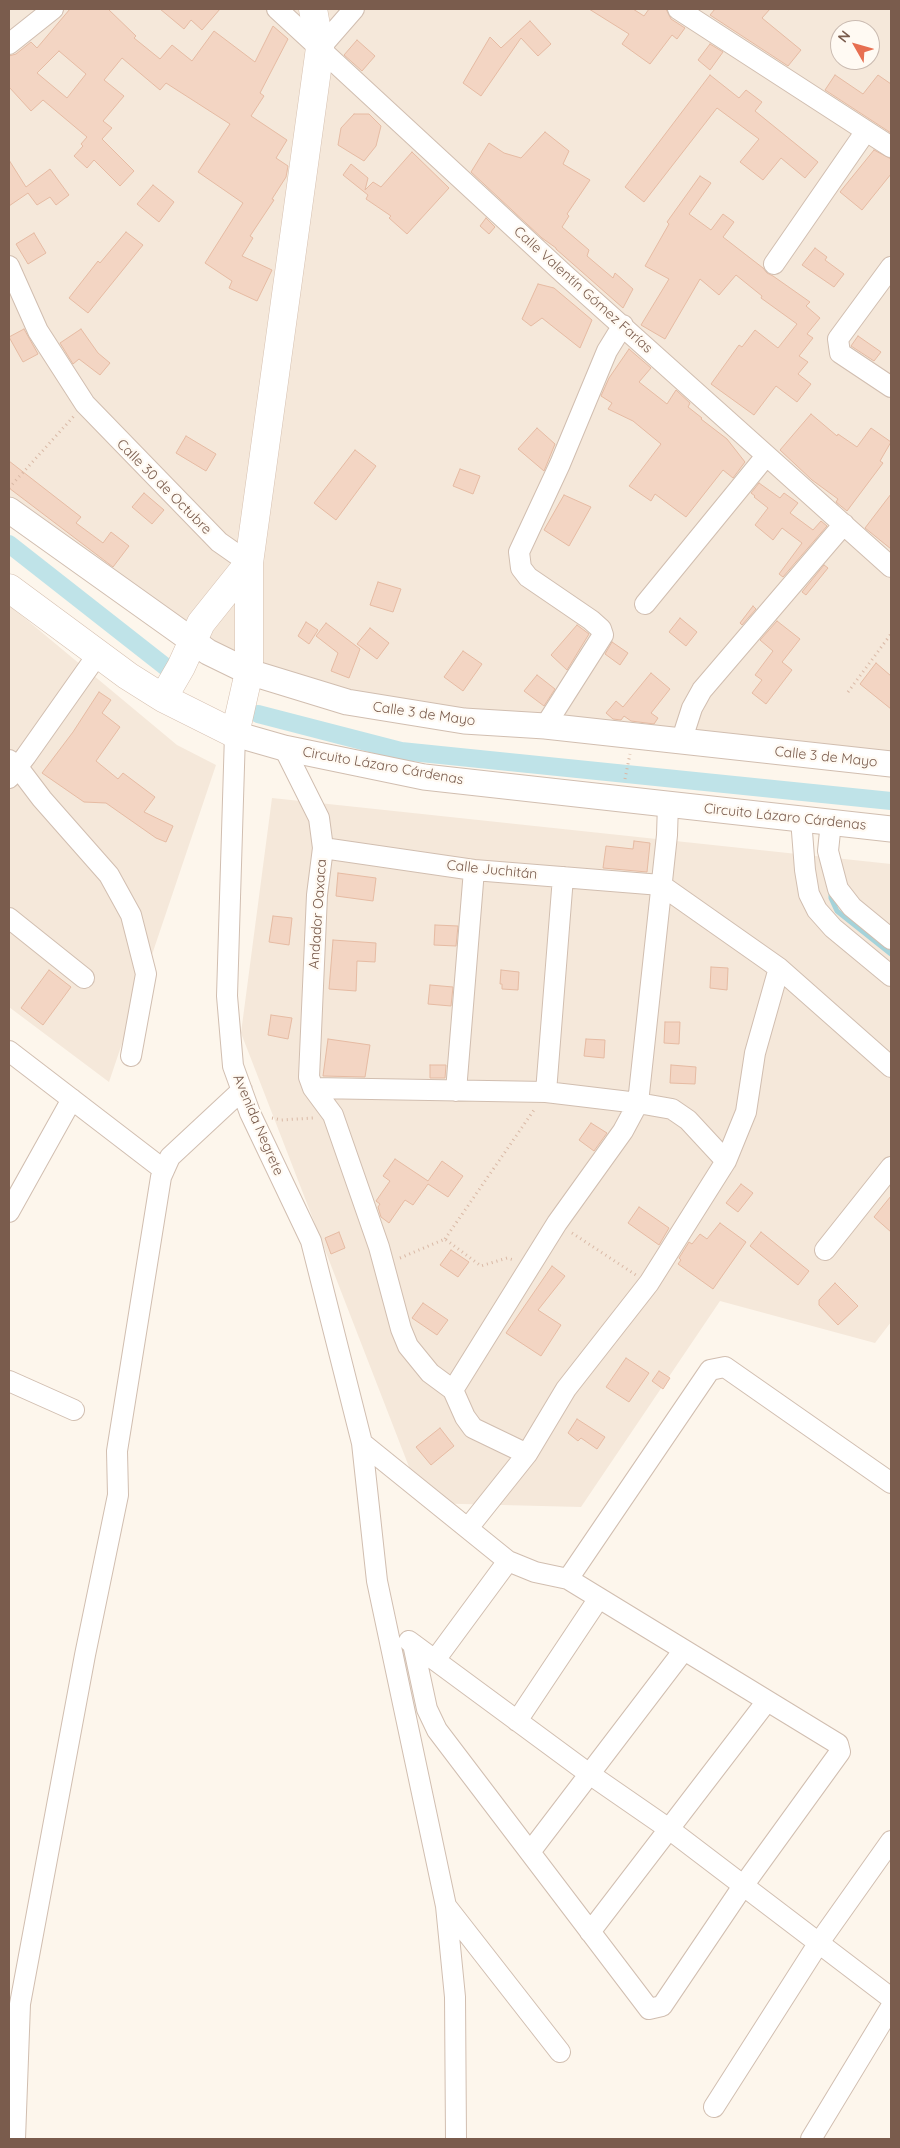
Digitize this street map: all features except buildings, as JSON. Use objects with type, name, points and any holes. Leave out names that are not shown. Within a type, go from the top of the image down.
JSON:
[{"type":"main road","points":[[235,734],[250,672],[249,563],[320,48],[313,9]]},
{"type":"main road","points":[[163,698],[201,623],[249,563]]},
{"type":"main road","name":"Circuito Lázaro Cárdenas","points":[[9,588],[98,654],[163,698],[235,734]]},
{"type":"street","points":[[9,44],[53,9]]},
{"type":"street","name":"Calle Valentín Gómez Farías","points":[[277,9],[543,254],[891,567]]},
{"type":"street","points":[[320,48],[354,9]]},
{"type":"street","points":[[678,9],[891,146]]},
{"type":"street","points":[[774,264],[866,130]]},
{"type":"street","name":"Calle 30 de Octubre","points":[[9,266],[38,331],[85,404],[212,535],[249,563]]},
{"type":"street","points":[[891,266],[838,339],[840,353],[891,387]]},
{"type":"street","points":[[544,726],[603,635],[601,629],[591,620],[528,577],[521,568],[519,552],[560,464],[607,351],[623,325]]},
{"type":"street","points":[[645,604],[766,456]]},
{"type":"street","name":"Calle 3 de Mayo","points":[[9,510],[192,643],[227,663],[347,702],[464,721],[544,726],[891,764]]},
{"type":"street","points":[[681,742],[692,708],[702,690],[844,524]]},
{"type":"street","points":[[98,654],[26,756],[12,768],[109,875],[131,915],[146,974],[131,1056]]},
{"type":"street","name":"Circuito Lázaro Cárdenas","points":[[235,734],[284,748],[424,777],[891,829]]},
{"type":"street","name":"Avenida Negrete","points":[[235,734],[227,996],[233,1066],[250,1113],[311,1241],[362,1443],[377,1581],[446,1906],[455,1997],[456,2139]]},
{"type":"street","name":"Andador Oaxaca","points":[[284,748],[319,818],[323,848],[317,895],[309,1077],[314,1088]]},
{"type":"street","points":[[452,1390],[557,1223],[624,1131],[638,1103],[667,835],[668,804]]},
{"type":"street","points":[[801,819],[805,870],[810,894],[817,910],[833,928],[891,976]]},
{"type":"street","points":[[831,822],[828,851],[838,889],[852,907],[891,939]]},
{"type":"street","name":"Calle Juchitán","points":[[323,848],[474,870],[661,885]]},
{"type":"street","points":[[456,1091],[474,870]]},
{"type":"street","points":[[546,1092],[563,877]]},
{"type":"street","points":[[661,885],[779,968],[891,1068]]},
{"type":"street","points":[[9,918],[84,978]]},
{"type":"street","points":[[468,1528],[527,1454],[566,1388],[649,1283],[726,1161],[746,1112],[755,1053],[779,968]]},
{"type":"street","points":[[9,1051],[164,1170]]},
{"type":"street","points":[[314,1088],[546,1092],[672,1109],[688,1120],[726,1161]]},
{"type":"street","points":[[314,1088],[333,1115],[384,1265],[401,1329],[408,1346],[430,1373],[452,1390],[473,1428],[527,1454]]},
{"type":"street","points":[[15,2139],[20,2004],[85,1655],[118,1495],[117,1451],[161,1177],[170,1158],[242,1090]]},
{"type":"street","points":[[9,1212],[72,1099]]},
{"type":"street","points":[[825,1250],[891,1167]]},
{"type":"street","points":[[568,1579],[710,1370],[725,1367],[891,1483]]},
{"type":"street","points":[[9,1381],[74,1410]]},
{"type":"street","points":[[362,1443],[508,1561],[535,1572],[568,1579],[838,1744],[840,1752],[743,1886],[662,2006],[649,2008],[437,1730],[427,1709],[413,1644]]},
{"type":"street","points":[[435,1660],[508,1561]]},
{"type":"street","points":[[517,1721],[599,1598]]},
{"type":"street","points":[[386,1624],[588,1773],[669,1829],[891,1998]]},
{"type":"street","points":[[530,1852],[588,1773],[684,1650]]},
{"type":"street","points":[[590,1932],[767,1700]]},
{"type":"street","points":[[714,2107],[818,1944],[891,1841]]},
{"type":"street","points":[[446,1906],[560,2052]]},
{"type":"street","points":[[812,2139],[891,2007]]},
{"type":"path","points":[[9,488],[85,404]]},
{"type":"path","points":[[848,692],[891,634]]},
{"type":"path","points":[[623,786],[628,766]]},
{"type":"path","points":[[384,1265],[445,1239],[546,1092]]},
{"type":"path","points":[[250,1113],[281,1120],[308,1119],[333,1115]]},
{"type":"path","points":[[557,1223],[649,1283]]},
{"type":"path","points":[[445,1239],[480,1266],[507,1258],[532,1265]]},
{"type":"shaded area","points":[[9,9],[891,9],[891,758],[349,698],[235,664],[9,502]]},
{"type":"shaded area","points":[[9,605],[177,745],[216,765],[109,1082],[9,1007]]},
{"type":"shaded area","points":[[272,798],[891,864],[891,1322],[875,1343],[720,1301],[581,1507],[423,1503],[241,1033]]},
{"type":"waterway","points":[[9,544],[176,675]]},
{"type":"waterway","points":[[258,714],[401,751],[891,801]]},
{"type":"waterway","points":[[831,891],[831,898],[837,911],[891,954]]}]
